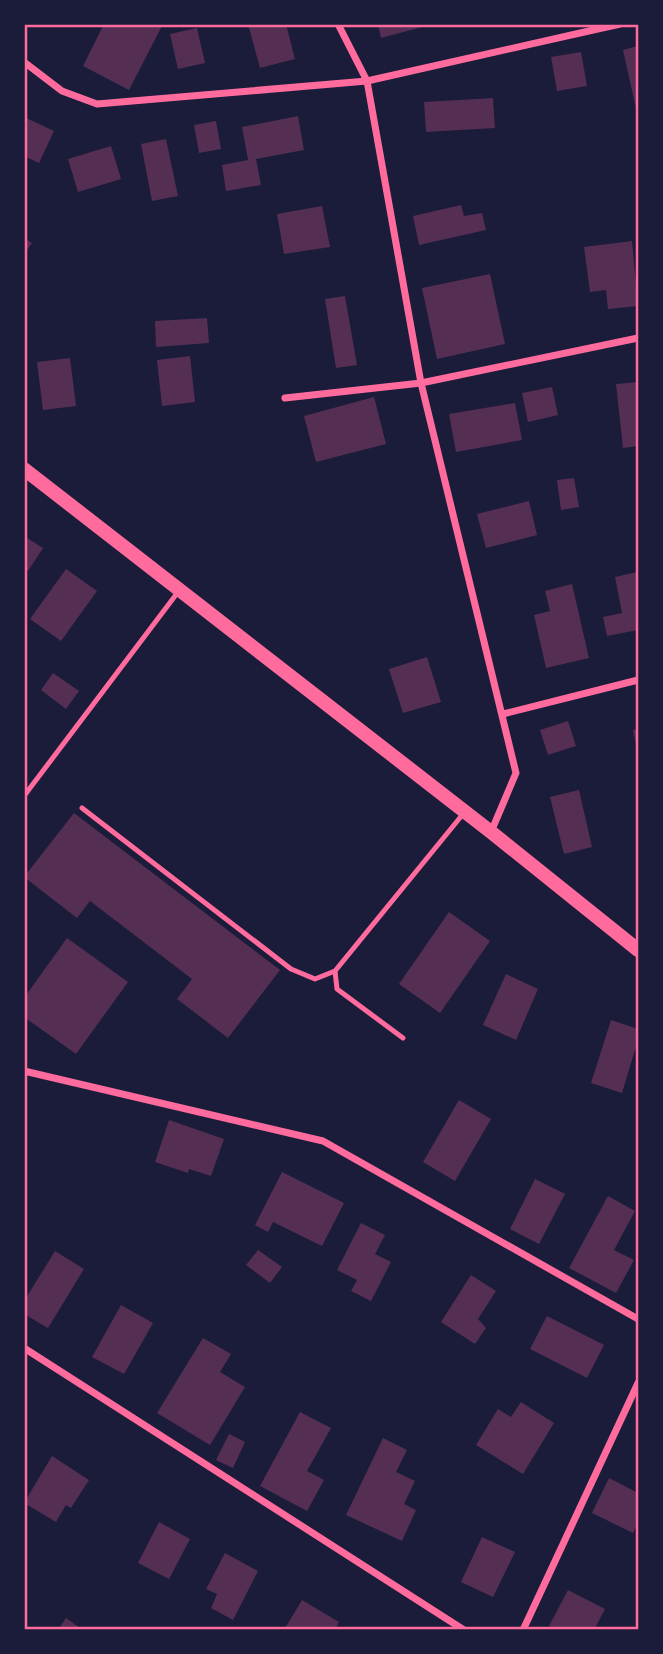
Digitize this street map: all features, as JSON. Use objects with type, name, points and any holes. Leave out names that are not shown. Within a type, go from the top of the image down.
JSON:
[{"type":"main road","points":[[24,469],[465,811],[639,950]]},
{"type":"street","points":[[338,24],[367,81],[421,383],[516,773],[491,832]]},
{"type":"street","points":[[24,62],[62,91],[97,104],[367,81],[620,24]]},
{"type":"street","points":[[285,398],[421,383],[639,338]]},
{"type":"street","points":[[503,714],[639,680]]},
{"type":"street","points":[[24,1071],[323,1142],[639,1319]]},
{"type":"street","points":[[24,1348],[464,1629]]},
{"type":"street","points":[[523,1629],[639,1383]]},
{"type":"lane","points":[[24,796],[179,591]]},
{"type":"lane","points":[[82,808],[291,969],[315,979],[335,971],[465,811]]},
{"type":"lane","points":[[335,971],[337,989],[403,1038]]},
{"type":"building","points":[[104,24],[163,24],[129,90],[83,66]]},
{"type":"building","points":[[248,24],[286,24],[295,59],[260,68]]},
{"type":"building","points":[[378,24],[430,24],[430,25],[381,38]]},
{"type":"building","points":[[197,28],[205,63],[178,69],[170,34]]},
{"type":"building","points":[[638,46],[638,112],[637,113],[623,50]]},
{"type":"building","points":[[581,52],[587,86],[557,91],[551,57]]},
{"type":"building","points":[[493,98],[495,128],[426,132],[424,102]]},
{"type":"building","points":[[298,116],[304,150],[256,159],[261,185],[226,191],[222,165],[248,160],[242,127]]},
{"type":"building","points":[[24,117],[54,131],[39,163],[24,156]]},
{"type":"building","points":[[216,121],[221,149],[199,153],[194,125]]},
{"type":"building","points":[[166,139],[178,196],[152,201],[141,144]]},
{"type":"building","points":[[111,146],[121,179],[78,192],[68,159]]},
{"type":"building","points":[[461,205],[464,216],[482,213],[486,230],[419,245],[413,216]]},
{"type":"building","points":[[322,206],[330,247],[284,254],[277,214]]},
{"type":"building","points":[[24,238],[32,243],[24,254]]},
{"type":"building","points":[[632,241],[638,306],[608,309],[606,290],[590,292],[584,247]]},
{"type":"building","points":[[490,274],[505,344],[437,359],[422,288]]},
{"type":"building","points":[[345,296],[357,365],[336,368],[325,299]]},
{"type":"building","points":[[207,318],[209,343],[156,347],[155,321]]},
{"type":"building","points":[[190,356],[195,402],[162,406],[157,360]]},
{"type":"building","points":[[70,358],[76,406],[43,410],[37,362]]},
{"type":"building","points":[[638,382],[638,446],[623,448],[616,384]]},
{"type":"building","points":[[552,387],[558,415],[528,422],[522,393]]},
{"type":"building","points":[[374,397],[386,444],[316,462],[304,416]]},
{"type":"building","points":[[515,403],[522,440],[456,452],[449,414]]},
{"type":"building","points":[[574,478],[579,507],[561,510],[557,480]]},
{"type":"building","points":[[529,501],[537,535],[486,548],[477,514]]},
{"type":"building","points":[[24,536],[43,548],[28,571],[24,568]]},
{"type":"building","points":[[66,569],[97,591],[61,641],[30,619]]},
{"type":"building","points":[[637,572],[638,630],[607,636],[603,617],[622,613],[615,577]]},
{"type":"building","points":[[572,584],[589,658],[546,668],[534,615],[550,611],[545,591]]},
{"type":"building","points":[[427,657],[441,702],[403,713],[389,669]]},
{"type":"building","points":[[53,673],[79,691],[66,709],[41,690]]},
{"type":"building","points":[[568,721],[576,746],[548,755],[540,730]]},
{"type":"building","points":[[638,729],[638,749],[637,749],[633,730]]},
{"type":"building","points":[[579,790],[592,847],[564,854],[550,797]]},
{"type":"building","points":[[74,813],[280,970],[228,1038],[177,999],[192,979],[90,901],[77,918],[24,877]]},
{"type":"building","points":[[449,912],[490,941],[440,1013],[399,984]]},
{"type":"building","points":[[67,938],[128,982],[76,1054],[24,1017],[24,998]]},
{"type":"building","points":[[506,974],[538,989],[516,1040],[483,1025]]},
{"type":"building","points":[[611,1020],[638,1029],[638,1040],[622,1093],[591,1083]]},
{"type":"building","points":[[459,1100],[491,1119],[455,1181],[423,1162]]},
{"type":"building","points":[[169,1120],[224,1139],[211,1176],[189,1169],[188,1173],[155,1162]]},
{"type":"building","points":[[282,1172],[344,1203],[322,1246],[273,1222],[268,1232],[255,1225]]},
{"type":"building","points":[[535,1179],[565,1194],[539,1244],[510,1229]]},
{"type":"building","points":[[608,1196],[635,1211],[614,1250],[634,1260],[616,1293],[569,1268]]},
{"type":"building","points":[[361,1223],[385,1235],[375,1254],[391,1262],[371,1301],[351,1291],[357,1280],[337,1270]]},
{"type":"building","points":[[258,1250],[282,1267],[270,1283],[246,1265]]},
{"type":"building","points":[[55,1251],[84,1269],[48,1328],[24,1314],[24,1301]]},
{"type":"building","points":[[471,1275],[496,1291],[478,1319],[486,1328],[475,1344],[441,1322]]},
{"type":"building","points":[[121,1305],[153,1323],[124,1374],[92,1357]]},
{"type":"building","points":[[547,1316],[604,1345],[587,1378],[530,1349]]},
{"type":"building","points":[[203,1338],[231,1354],[220,1372],[245,1387],[210,1445],[157,1413]]},
{"type":"building","points":[[521,1402],[554,1423],[523,1474],[476,1445],[498,1409],[511,1417]]},
{"type":"building","points":[[300,1412],[331,1428],[307,1471],[324,1480],[307,1511],[260,1486]]},
{"type":"building","points":[[229,1434],[245,1442],[233,1468],[216,1460]]},
{"type":"building","points":[[383,1438],[407,1450],[396,1472],[415,1481],[404,1504],[416,1510],[402,1541],[346,1515]]},
{"type":"building","points":[[52,1456],[89,1480],[71,1508],[66,1505],[56,1522],[24,1503]]},
{"type":"building","points":[[609,1478],[638,1493],[638,1523],[633,1533],[592,1513]]},
{"type":"building","points":[[159,1522],[190,1539],[169,1579],[138,1563]]},
{"type":"building","points":[[482,1537],[515,1552],[493,1597],[461,1582]]},
{"type":"building","points":[[225,1553],[258,1571],[233,1620],[211,1608],[217,1594],[206,1589]]},
{"type":"building","points":[[568,1590],[605,1609],[594,1630],[555,1630],[549,1626]]},
{"type":"building","points":[[302,1600],[339,1622],[335,1630],[284,1630]]},
{"type":"building","points":[[66,1618],[83,1630],[58,1630]]}]
